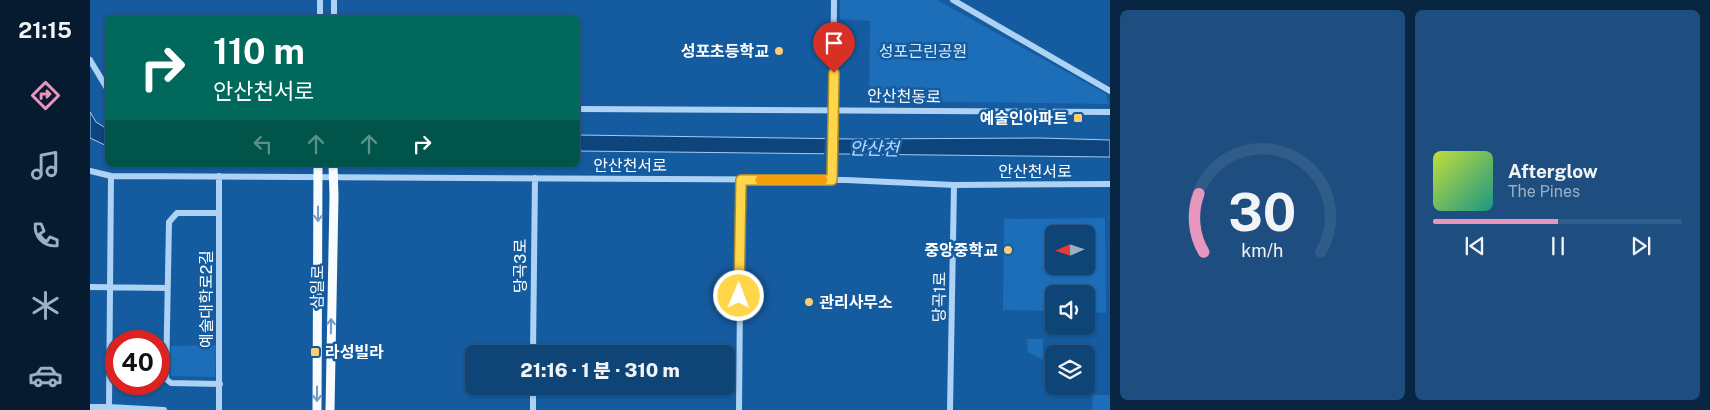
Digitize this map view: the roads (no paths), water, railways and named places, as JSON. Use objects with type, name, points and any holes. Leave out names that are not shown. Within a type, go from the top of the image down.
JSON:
[{"type":"main road","name":"삼일로","points":[[317,410],[318,167]]},
{"type":"main road","name":"삼일로","points":[[330,410],[333,167]]},
{"type":"street","points":[[320,0],[320,15]]},
{"type":"street","points":[[334,0],[334,15]]},
{"type":"street","points":[[832,180],[834,0]]},
{"type":"street","points":[[953,0],[1110,91]]},
{"type":"street","points":[[90,60],[105,85]]},
{"type":"street","name":"안산천동로","points":[[580,109],[1110,112]]},
{"type":"street","name":"안산천서로","points":[[90,172],[111,176],[832,180],[954,185],[1110,184]]},
{"type":"street","points":[[109,407],[111,176]]},
{"type":"street","name":"예술대학로2길","points":[[218,410],[220,384],[220,176]]},
{"type":"street","name":"당곡3로","points":[[533,345],[535,178]]},
{"type":"street","points":[[738,410],[741,180]]},
{"type":"street","name":"당곡1로","points":[[950,410],[954,185]]},
{"type":"street","points":[[219,213],[177,213],[169,222],[166,379],[171,383],[220,384]]},
{"type":"street","points":[[90,287],[167,288]]},
{"type":"street","points":[[533,395],[533,410]]},
{"type":"street","points":[[90,407],[164,410]]},
{"type":"water","points":[[90,112],[96,122],[105,128],[105,145],[90,138]]},
{"type":"water","name":"안산천","points":[[580,135],[1110,140],[1110,157],[580,151]]},
{"type":"place","name":"성포초등학교","points":[[779,51]]},
{"type":"place","name":"예술인아파트","points":[[1078,118]]},
{"type":"place","name":"중앙중학교","points":[[1008,250]]},
{"type":"place","name":"관리사무소","points":[[809,302]]},
{"type":"place","name":"라성빌라","points":[[315,352]]},
{"type":"park label","name":"성포근린공원","points":[[923,51]]}]
